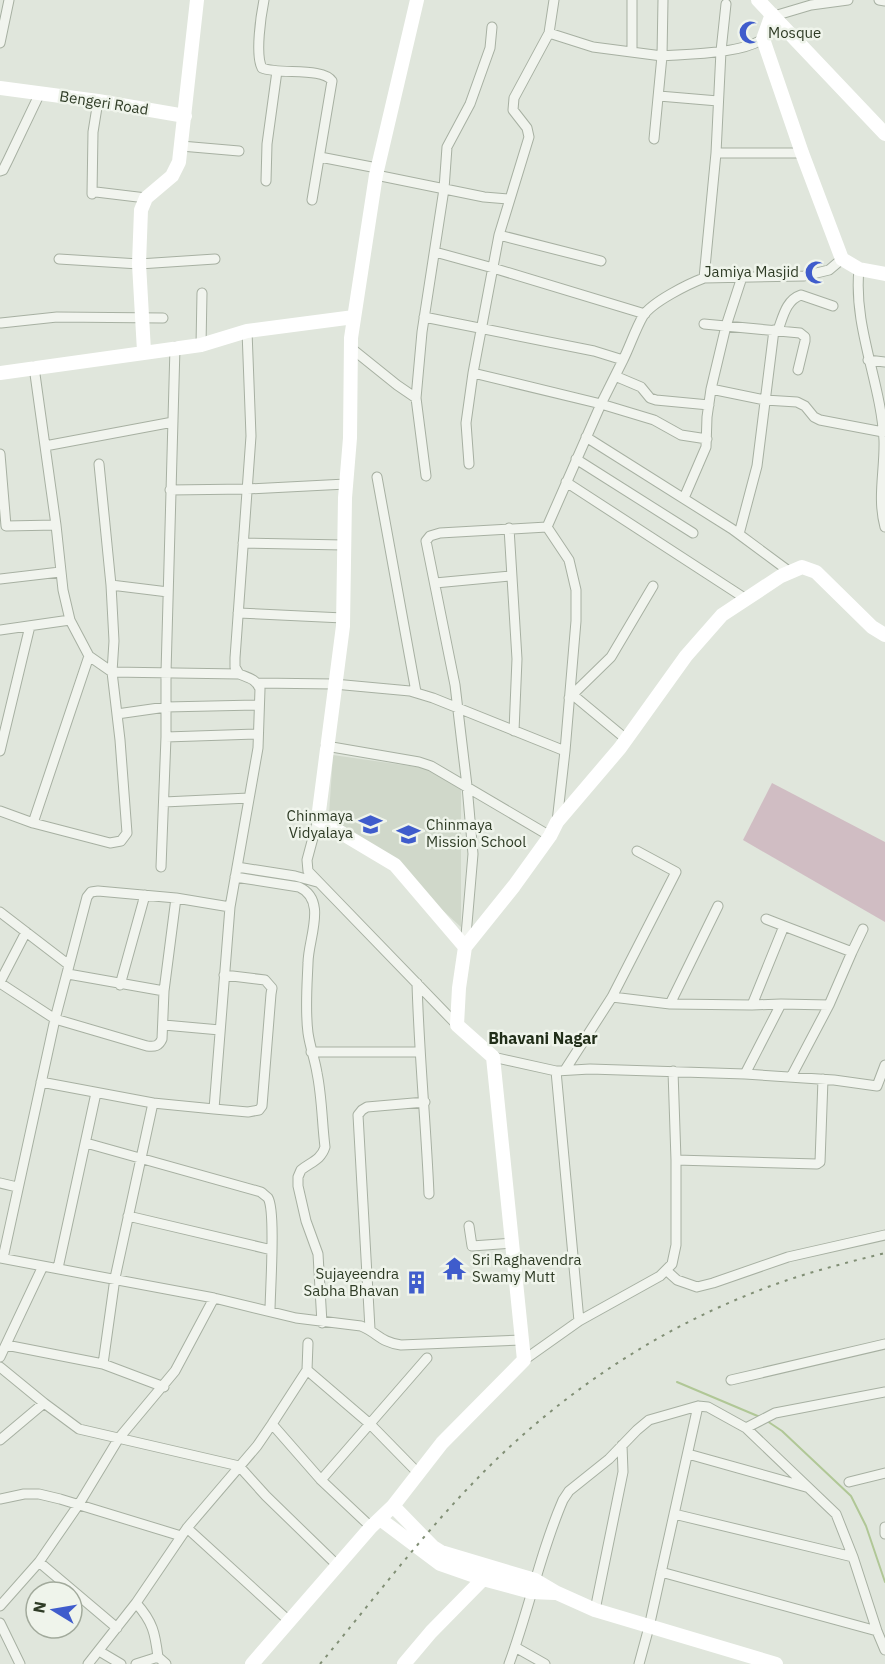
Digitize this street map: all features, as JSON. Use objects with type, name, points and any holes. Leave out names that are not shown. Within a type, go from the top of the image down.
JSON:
[{"type":"street","points":[[0,43],[9,0]]},
{"type":"street","points":[[144,351],[139,264],[140,217],[146,198],[165,183],[177,169],[197,0]]},
{"type":"street","points":[[264,0],[261,15],[260,65],[266,70],[320,73],[331,77],[332,86],[312,201]]},
{"type":"street","points":[[417,0],[377,172],[354,317],[346,484],[343,618],[318,819],[307,866],[308,871],[457,1025],[493,1057],[560,1070],[745,1074],[823,1079],[881,1087],[885,1065]]},
{"type":"street","points":[[469,464],[466,423],[473,374],[499,235],[508,200],[530,137],[527,128],[514,114],[512,105],[549,33],[554,0]]},
{"type":"street","points":[[632,0],[632,52]]},
{"type":"street","points":[[654,138],[662,56],[663,0]]},
{"type":"street","points":[[758,0],[885,134]]},
{"type":"street","points":[[773,15],[811,5],[848,0]]},
{"type":"street","points":[[879,0],[885,1]]},
{"type":"street","points":[[704,278],[716,153],[720,51],[726,4]]},
{"type":"street","points":[[549,33],[593,47],[662,56],[720,51],[756,44],[763,39],[773,15]]},
{"type":"street","points":[[426,476],[416,398],[424,317],[444,189],[447,147],[470,104],[490,48],[492,27]]},
{"type":"street","points":[[763,39],[802,153],[842,259],[859,269],[885,274]]},
{"type":"street","points":[[266,181],[267,144],[277,71]]},
{"type":"street","points":[[0,88],[40,93]]},
{"type":"street","name":"Bengeri Road","points":[[0,171],[9,160],[40,93],[98,100],[185,116]]},
{"type":"street","points":[[659,96],[718,101]]},
{"type":"street","points":[[98,100],[93,144],[94,193],[146,198]]},
{"type":"street","points":[[181,146],[239,151]]},
{"type":"street","points":[[716,153],[802,153]]},
{"type":"street","points":[[320,157],[444,189],[508,200]]},
{"type":"street","points":[[499,235],[601,261]]},
{"type":"street","points":[[435,252],[645,314]]},
{"type":"street","points":[[59,259],[139,264],[215,259]]},
{"type":"street","points":[[547,527],[601,404],[645,314],[669,296],[704,278],[804,276],[829,270],[842,259]]},
{"type":"street","points":[[859,269],[857,295],[868,360],[880,404],[885,441],[881,502],[885,526]]},
{"type":"street","points":[[801,295],[804,276]]},
{"type":"street","points":[[684,498],[704,452],[711,389],[726,326],[742,277]]},
{"type":"street","points":[[201,345],[202,293]]},
{"type":"street","points":[[739,534],[757,466],[776,330],[786,308],[794,298],[801,295],[833,306]]},
{"type":"street","points":[[1,323],[57,317],[142,316],[163,318]]},
{"type":"street","points":[[0,373],[144,351],[201,345],[247,332],[354,317]]},
{"type":"street","points":[[424,317],[594,351],[623,360]]},
{"type":"street","points":[[704,324],[800,333],[805,338],[798,369]]},
{"type":"street","points":[[239,674],[235,667],[235,658],[251,436],[247,332]]},
{"type":"street","points":[[161,867],[175,347]]},
{"type":"street","points":[[351,348],[416,398]]},
{"type":"street","points":[[868,360],[885,362]]},
{"type":"street","points":[[34,368],[56,525],[60,572],[70,620],[89,656],[112,672],[239,674],[258,683],[334,684],[416,692],[565,751]]},
{"type":"street","points":[[473,374],[601,404],[654,420],[681,435],[707,439]]},
{"type":"street","points":[[615,376],[641,387],[650,398],[656,400],[709,405]]},
{"type":"street","points":[[711,389],[765,400],[797,402],[820,420],[883,432]]},
{"type":"street","points":[[45,446],[173,422]]},
{"type":"street","points":[[586,437],[739,534],[790,572]]},
{"type":"street","points":[[0,454],[3,527],[56,525]]},
{"type":"street","points":[[576,459],[693,533]]},
{"type":"street","points":[[0,811],[33,823],[110,843],[124,839],[127,833],[128,824],[112,672],[114,641],[111,585],[99,464]]},
{"type":"street","points":[[377,477],[416,692]]},
{"type":"street","points":[[566,482],[746,599]]},
{"type":"street","points":[[170,490],[346,484]]},
{"type":"street","points":[[457,1025],[473,854],[459,710],[426,546],[430,536],[440,533],[547,527]]},
{"type":"street","points":[[547,527],[568,560],[576,590],[571,697],[557,822]]},
{"type":"street","points":[[509,528],[517,659],[514,731]]},
{"type":"street","points":[[243,543],[344,545]]},
{"type":"street","points":[[465,947],[514,885],[550,836],[557,822],[626,739],[694,648],[722,615],[790,572],[802,567],[816,572],[872,627],[885,635]]},
{"type":"street","points":[[0,579],[60,572]]},
{"type":"street","points":[[435,583],[511,576]]},
{"type":"street","points":[[111,585],[168,592]]},
{"type":"street","points":[[571,697],[611,657],[653,586]]},
{"type":"street","points":[[238,613],[343,618]]},
{"type":"street","points":[[0,630],[70,620]]},
{"type":"street","points":[[0,751],[30,626]]},
{"type":"street","points":[[33,823],[89,656]]},
{"type":"street","points":[[213,1108],[230,907],[258,734],[260,689],[258,683]]},
{"type":"street","points":[[571,697],[626,739]]},
{"type":"street","points":[[117,714],[166,707],[260,705]]},
{"type":"street","points":[[166,736],[258,734]]},
{"type":"street","points":[[326,746],[418,762],[437,769],[550,836]]},
{"type":"street","points":[[164,802],[249,798]]},
{"type":"street","points":[[318,819],[395,865],[465,947]]},
{"type":"street","points":[[579,1321],[560,1070],[612,998],[676,872],[637,851]]},
{"type":"street","points":[[237,867],[295,876],[319,883]]},
{"type":"street","points":[[235,877],[299,887],[307,891],[312,898],[314,918],[308,960],[307,1018],[311,1052],[317,1073],[325,1147],[317,1161],[301,1170],[298,1181],[306,1221],[318,1254],[322,1323]]},
{"type":"street","points":[[230,907],[176,898],[98,891],[91,892],[87,897],[55,1019],[1,1258],[115,1278],[322,1323],[353,1325],[370,1329],[388,1343],[400,1345],[522,1340]]},
{"type":"street","points":[[120,985],[145,895]]},
{"type":"street","points":[[26,932],[0,983],[55,1019],[152,1047],[160,1044],[164,1024],[165,991],[176,898]]},
{"type":"street","points":[[670,1004],[718,906]]},
{"type":"street","points":[[0,912],[68,970],[120,985],[165,991]]},
{"type":"street","points":[[766,919],[852,952]]},
{"type":"street","points":[[752,1005],[784,926]]},
{"type":"street","points":[[791,1077],[829,1005],[863,929]]},
{"type":"street","points":[[41,1082],[153,1103],[248,1113],[259,1110],[262,1106],[272,988],[265,980],[224,975]]},
{"type":"street","points":[[417,983],[418,1052],[425,1102],[429,1194]]},
{"type":"street","points":[[612,998],[670,1004],[829,1005]]},
{"type":"street","points":[[745,1074],[781,1004]]},
{"type":"street","points":[[164,1024],[220,1030]]},
{"type":"street","points":[[311,1052],[418,1052]]},
{"type":"street","points":[[493,1057],[524,1360]]},
{"type":"street","points":[[252,1664],[337,1565],[393,1506],[442,1443],[524,1360],[579,1321],[666,1271],[672,1264],[676,1245],[673,1071]]},
{"type":"street","points":[[676,1160],[817,1164],[820,1162],[823,1079]]},
{"type":"street","points":[[58,1268],[96,1093]]},
{"type":"street","points":[[370,1329],[358,1115],[367,1107],[425,1102]]},
{"type":"street","points":[[103,1364],[115,1278],[153,1103]]},
{"type":"street","points":[[86,1143],[261,1192],[268,1197],[271,1206],[272,1250],[270,1311]]},
{"type":"street","points":[[0,1183],[17,1187]]},
{"type":"street","points":[[128,1216],[272,1250]]},
{"type":"street","points":[[469,1226],[472,1246],[512,1243]]},
{"type":"street","points":[[666,1271],[677,1280],[697,1287],[788,1257],[885,1235]]},
{"type":"street","points":[[0,1357],[43,1266]]},
{"type":"street","points":[[0,1606],[39,1562],[79,1504],[119,1438],[164,1386],[184,1356],[214,1299]]},
{"type":"street","points":[[88,1664],[136,1603],[184,1532],[272,1424],[307,1370],[308,1343]]},
{"type":"street","points":[[732,1380],[885,1344]]},
{"type":"street","points":[[6,1345],[103,1364],[164,1386]]},
{"type":"street","points":[[321,1480],[427,1358]]},
{"type":"street","points":[[0,1368],[79,1428],[239,1466],[266,1496],[337,1565]]},
{"type":"street","points":[[307,1370],[370,1424],[418,1473]]},
{"type":"street","points":[[746,1428],[775,1413],[885,1392]]},
{"type":"street","points":[[0,1440],[44,1403]]},
{"type":"street","points":[[639,1664],[698,1406]]},
{"type":"street","points":[[509,1664],[522,1629],[533,1586],[563,1500],[569,1491],[609,1459],[649,1420],[698,1406],[718,1412],[746,1428],[836,1514],[854,1557],[885,1650]]},
{"type":"street","points":[[272,1424],[321,1480],[376,1523],[433,1560],[483,1579],[533,1586]]},
{"type":"street","points":[[594,1610],[622,1472],[622,1445]]},
{"type":"street","points":[[688,1454],[808,1488]]},
{"type":"street","points":[[849,1482],[885,1473]]},
{"type":"street","points":[[0,1499],[24,1494],[39,1494],[184,1532],[289,1621]]},
{"type":"street","points":[[393,1506],[433,1547],[441,1552],[557,1593],[594,1610],[776,1664]]},
{"type":"street","points":[[674,1514],[854,1557]]},
{"type":"street","points":[[885,1527],[885,1534]]},
{"type":"street","points":[[39,1562],[117,1628]]},
{"type":"street","points":[[661,1572],[877,1631]]},
{"type":"street","points":[[404,1664],[431,1632],[483,1579]]},
{"type":"street","points":[[136,1603],[153,1626],[158,1657],[166,1664]]},
{"type":"street","points":[[0,1623],[20,1664]]},
{"type":"street","points":[[515,1647],[545,1664]]},
{"type":"street","points":[[99,1651],[121,1664]]},
{"type":"street","points":[[136,1664],[158,1657]]},
{"type":"shaded area","name":"Chinmaya Mission School","points":[[333,755],[424,768],[461,785],[461,927],[381,854],[329,815]]},
{"type":"shaded area","points":[[772,783],[885,842],[885,922],[743,840]]},
{"type":"waterway","points":[[677,1382],[760,1417]]},
{"type":"waterway","points":[[767,1421],[782,1431],[851,1496],[866,1526],[885,1582]]},
{"type":"railway","points":[[320,1664],[452,1505],[502,1454],[568,1398],[639,1349],[715,1309],[787,1280],[885,1253]]},
{"type":"place","name":"Mosque","points":[[750,33]]},
{"type":"place","name":"Jamiya Masjid","points":[[817,272]]},
{"type":"place","name":"Chinmaya Vidyalaya","points":[[371,825]]},
{"type":"place","name":"Chinmaya Mission School","points":[[408,834]]},
{"type":"place","name":"Sri Raghavendra Swamy Mutt","points":[[454,1269]]},
{"type":"place","name":"Sujayeendra Sabha Bhavan","points":[[417,1283]]},
{"type":"district","name":"Bhavani Nagar","points":[[543,1038]]}]
